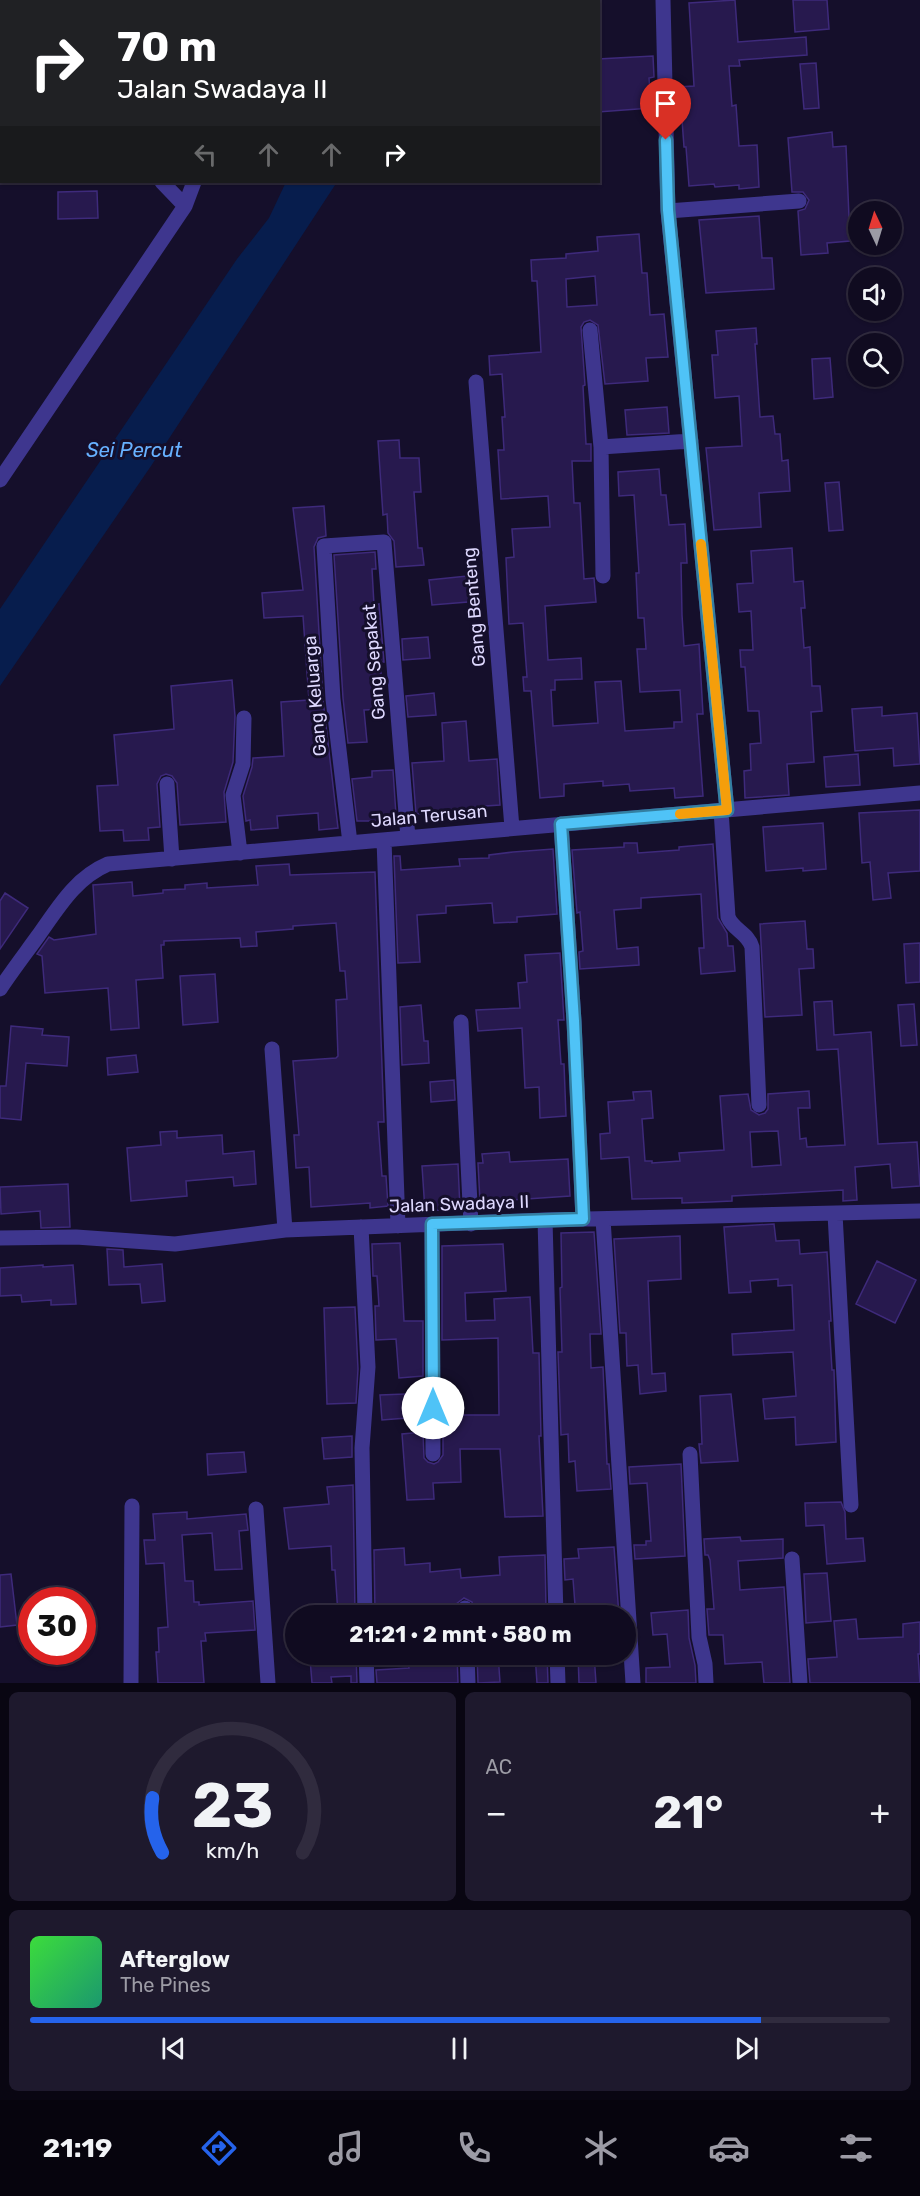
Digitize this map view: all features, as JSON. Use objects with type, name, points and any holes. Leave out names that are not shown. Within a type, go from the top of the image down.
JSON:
[{"type":"street","points":[[663,0],[668,210],[724,810],[728,918],[731,925],[750,939],[752,947],[759,1105]]},
{"type":"street","points":[[163,183],[184,206]]},
{"type":"street","points":[[0,480],[184,206],[194,183]]},
{"type":"street","points":[[668,210],[799,201]]},
{"type":"street","points":[[590,330],[601,447],[603,576]]},
{"type":"street","name":"Gang Benteng","points":[[476,382],[512,828]]},
{"type":"street","points":[[601,447],[691,441]]},
{"type":"street","name":"Gang Sepakat","points":[[324,546],[384,542],[408,838]]},
{"type":"street","name":"Gang Keluarga","points":[[324,546],[333,699],[350,843]]},
{"type":"street","points":[[240,853],[233,795],[243,764],[244,718]]},
{"type":"street","points":[[167,784],[172,859]]},
{"type":"street","name":"Jalan Terusan","points":[[0,989],[65,898],[80,881],[96,869],[108,864],[920,793]]},
{"type":"street","points":[[561,824],[574,1021],[583,1219]]},
{"type":"street","points":[[384,840],[398,1226]]},
{"type":"street","points":[[461,1022],[471,1224]]},
{"type":"street","points":[[272,1049],[285,1230]]},
{"type":"street","name":"Jalan Swadaya II","points":[[0,1238],[76,1237],[175,1244],[285,1230],[545,1220],[920,1211]]},
{"type":"street","points":[[835,1214],[851,1505]]},
{"type":"street","points":[[603,1219],[633,1683]]},
{"type":"street","points":[[545,1220],[556,1605]]},
{"type":"street","points":[[432,1224],[433,1454]]},
{"type":"street","points":[[361,1227],[368,1367],[363,1448],[365,1605]]},
{"type":"street","points":[[690,1454],[698,1625],[706,1683]]},
{"type":"street","points":[[131,1683],[132,1506]]},
{"type":"street","points":[[256,1509],[268,1683]]},
{"type":"street","points":[[792,1559],[800,1683]]},
{"type":"street","points":[[366,1665],[367,1683]]},
{"type":"street","points":[[467,1665],[468,1683]]},
{"type":"street","points":[[557,1665],[558,1683]]},
{"type":"water","name":"Sei Percut","points":[[286,183],[336,183],[151,466],[0,686],[0,609],[237,259],[269,218]]},
{"type":"building","points":[[735,0],[738,42],[806,37],[807,55],[739,60],[740,66],[729,66],[732,106],[736,105],[739,146],[757,145],[759,187],[739,189],[739,185],[715,187],[714,184],[689,186],[677,87],[694,86],[689,3]]},
{"type":"building","points":[[793,0],[827,0],[829,29],[795,32]]},
{"type":"building","points":[[653,56],[654,77],[649,78],[651,108],[600,112],[600,59]]},
{"type":"building","points":[[816,63],[819,108],[804,109],[800,64]]},
{"type":"building","points":[[832,132],[833,147],[846,146],[848,241],[827,243],[828,253],[801,255],[798,211],[805,209],[809,200],[803,192],[792,192],[788,138]]},
{"type":"building","points":[[97,191],[98,218],[58,219],[58,192]]},
{"type":"building","points":[[759,216],[762,258],[772,258],[774,289],[706,293],[699,220]]},
{"type":"building","points":[[639,234],[642,273],[647,273],[650,315],[664,314],[668,357],[646,358],[648,381],[605,384],[598,325],[590,320],[584,322],[581,327],[586,444],[591,444],[591,461],[572,461],[574,503],[580,503],[584,579],[594,578],[596,602],[545,606],[548,660],[581,658],[582,679],[555,680],[555,690],[551,690],[553,726],[598,723],[595,682],[621,681],[625,731],[674,728],[674,722],[682,722],[680,690],[640,692],[637,649],[646,649],[644,618],[638,618],[636,573],[639,573],[634,495],[619,496],[618,472],[659,469],[661,495],[666,495],[669,525],[685,524],[687,563],[681,563],[684,646],[699,644],[703,714],[697,714],[703,796],[675,798],[674,788],[630,791],[629,784],[603,786],[603,781],[564,784],[564,796],[540,798],[531,691],[524,691],[523,677],[527,677],[523,623],[509,624],[506,558],[514,557],[512,529],[550,527],[548,496],[501,499],[498,450],[504,450],[502,417],[505,417],[502,374],[490,375],[489,356],[541,352],[537,281],[532,281],[531,260],[566,258],[566,254],[598,251],[597,237]],"holes":[[[595,276],[597,305],[567,307],[566,279]]]},
{"type":"building","points":[[756,328],[760,417],[773,416],[775,434],[780,434],[782,461],[788,460],[790,491],[759,493],[761,527],[714,530],[706,448],[742,446],[739,396],[715,398],[712,355],[718,355],[716,331]]},
{"type":"building","points":[[830,358],[833,397],[814,399],[812,359]]},
{"type":"building","points":[[667,407],[669,433],[627,435],[625,410]]},
{"type":"building","points":[[399,440],[400,458],[419,458],[421,492],[414,492],[418,548],[422,548],[424,565],[396,567],[394,541],[388,533],[387,514],[383,515],[378,441]]},
{"type":"building","points":[[839,482],[843,530],[829,531],[825,483]]},
{"type":"building","points":[[324,506],[326,536],[318,538],[314,547],[323,700],[338,828],[319,830],[318,813],[277,816],[278,828],[251,830],[250,820],[246,821],[243,796],[253,758],[284,756],[281,702],[309,700],[303,616],[264,618],[262,593],[303,590],[293,508]]},
{"type":"building","points":[[792,548],[794,582],[803,581],[805,608],[801,608],[804,648],[810,647],[812,686],[820,686],[822,711],[811,712],[814,762],[787,764],[789,795],[745,798],[744,771],[751,770],[750,744],[761,743],[759,711],[748,711],[745,667],[741,667],[740,650],[753,650],[751,611],[739,612],[737,584],[753,583],[751,551]]},
{"type":"building","points":[[375,552],[376,569],[372,569],[374,605],[379,604],[384,662],[380,662],[384,709],[364,710],[367,742],[348,743],[334,555]]},
{"type":"building","points":[[477,575],[480,601],[432,605],[429,580]]},
{"type":"building","points":[[428,637],[430,658],[403,660],[402,639]]},
{"type":"building","points":[[232,680],[235,716],[233,762],[224,792],[226,822],[180,825],[177,783],[172,776],[166,774],[161,776],[157,784],[160,827],[148,828],[149,840],[124,841],[123,830],[100,831],[97,786],[118,785],[114,735],[174,729],[171,686]]},
{"type":"building","points":[[434,693],[436,715],[408,717],[406,696]]},
{"type":"building","points":[[882,707],[882,716],[917,713],[920,764],[894,766],[893,748],[855,751],[852,709]]},
{"type":"building","points":[[466,721],[469,761],[497,759],[500,805],[470,807],[470,815],[451,816],[450,811],[416,814],[412,763],[444,761],[442,723]]},
{"type":"building","points":[[858,754],[860,785],[826,787],[824,757]]},
{"type":"building","points":[[393,770],[396,815],[389,816],[389,821],[357,821],[352,779],[372,777],[372,771]]},
{"type":"building","points":[[920,810],[920,871],[888,873],[891,898],[873,900],[870,862],[862,863],[859,813]]},
{"type":"building","points":[[823,823],[826,869],[766,871],[763,827]]},
{"type":"building","points":[[624,843],[637,843],[638,853],[679,850],[679,847],[713,844],[718,918],[727,933],[728,946],[733,946],[735,971],[701,974],[699,948],[704,948],[701,894],[641,898],[641,908],[614,910],[617,949],[638,947],[639,965],[580,969],[579,952],[583,951],[580,912],[577,913],[572,850],[624,847]]},
{"type":"building","points":[[553,849],[557,914],[517,917],[517,922],[494,923],[492,903],[446,906],[446,913],[417,915],[420,962],[398,963],[394,856],[400,856],[401,870],[460,866],[459,859],[489,858],[489,855]]},
{"type":"building","points":[[289,864],[290,875],[375,872],[384,1122],[378,1122],[382,1176],[386,1176],[388,1206],[370,1208],[370,1203],[311,1207],[309,1167],[296,1168],[294,1135],[299,1135],[293,1061],[338,1056],[336,1000],[347,999],[345,971],[340,971],[336,923],[293,926],[293,929],[256,932],[257,946],[241,947],[240,938],[164,941],[164,945],[161,945],[163,978],[136,980],[139,1028],[111,1030],[108,988],[45,993],[42,956],[37,954],[49,937],[54,940],[96,934],[93,885],[132,882],[133,896],[163,893],[163,890],[185,889],[185,885],[207,883],[207,888],[258,885],[256,866]]},
{"type":"building","points":[[5,893],[28,908],[0,949],[0,901]]},
{"type":"building","points":[[805,921],[807,949],[813,949],[814,968],[799,969],[802,1015],[765,1017],[760,924]]},
{"type":"building","points":[[920,943],[920,982],[906,983],[904,944]]},
{"type":"building","points":[[560,953],[564,1020],[558,1020],[561,1064],[564,1064],[566,1116],[540,1118],[539,1087],[525,1088],[522,1028],[478,1031],[476,1010],[520,1008],[518,983],[527,982],[525,955]]},
{"type":"building","points":[[215,974],[218,1022],[183,1025],[180,976]]},
{"type":"building","points":[[832,1001],[834,1035],[871,1032],[878,1144],[917,1142],[920,1186],[892,1188],[890,1164],[855,1167],[857,1200],[843,1201],[843,1190],[732,1196],[732,1201],[710,1202],[682,1203],[682,1198],[632,1199],[629,1157],[601,1159],[600,1134],[610,1133],[608,1102],[634,1100],[633,1092],[651,1091],[653,1118],[642,1119],[645,1161],[652,1161],[652,1163],[680,1161],[679,1153],[724,1150],[720,1096],[748,1094],[751,1110],[759,1115],[768,1109],[768,1094],[809,1091],[810,1108],[798,1108],[800,1139],[806,1138],[807,1147],[845,1145],[838,1049],[817,1050],[814,1002]],"holes":[[[778,1131],[781,1165],[752,1167],[750,1132]]]},
{"type":"building","points":[[914,1004],[917,1045],[901,1046],[898,1005]]},
{"type":"building","points":[[421,1005],[424,1041],[428,1041],[429,1063],[402,1065],[400,1007]]},
{"type":"building","points":[[11,1026],[43,1029],[42,1035],[69,1037],[67,1066],[26,1063],[21,1120],[0,1118],[0,1086],[6,1086]]},
{"type":"building","points":[[136,1055],[138,1072],[108,1075],[107,1058]]},
{"type":"building","points":[[454,1080],[455,1100],[431,1102],[430,1082]]},
{"type":"building","points":[[177,1131],[177,1138],[222,1135],[223,1154],[254,1151],[256,1184],[234,1186],[233,1177],[186,1181],[187,1196],[131,1201],[127,1148],[161,1145],[160,1132]]},
{"type":"building","points":[[509,1152],[510,1162],[568,1159],[570,1196],[480,1202],[478,1163],[483,1163],[482,1154]]},
{"type":"building","points":[[458,1164],[460,1209],[425,1211],[422,1166]]},
{"type":"building","points":[[68,1184],[70,1227],[41,1228],[40,1211],[1,1214],[0,1187]]},
{"type":"building","points":[[774,1224],[776,1241],[799,1240],[800,1254],[827,1252],[836,1442],[796,1445],[795,1417],[765,1419],[763,1399],[796,1396],[793,1352],[733,1355],[732,1334],[794,1330],[792,1285],[778,1286],[778,1279],[750,1281],[751,1292],[729,1293],[724,1227]]},
{"type":"building","points":[[594,1232],[601,1334],[590,1334],[591,1368],[603,1367],[607,1464],[609,1464],[611,1489],[577,1491],[575,1461],[569,1462],[568,1434],[561,1435],[558,1352],[562,1352],[561,1233]]},
{"type":"building","points":[[680,1236],[681,1279],[648,1281],[652,1374],[665,1373],[666,1391],[640,1394],[638,1365],[627,1366],[626,1333],[620,1333],[614,1239]]},
{"type":"building","points":[[400,1243],[404,1321],[423,1321],[423,1376],[399,1378],[396,1339],[376,1340],[375,1306],[379,1306],[377,1276],[373,1276],[372,1244]]},
{"type":"building","points":[[503,1244],[506,1291],[465,1293],[466,1321],[495,1320],[494,1299],[530,1297],[533,1353],[539,1353],[541,1436],[539,1436],[543,1516],[505,1517],[500,1449],[460,1449],[461,1482],[433,1483],[434,1499],[407,1500],[402,1434],[423,1432],[424,1458],[434,1464],[443,1455],[443,1415],[499,1415],[498,1338],[442,1340],[442,1246]]},
{"type":"building","points":[[107,1249],[123,1250],[124,1267],[162,1264],[165,1301],[142,1303],[140,1284],[109,1285]]},
{"type":"building","points":[[877,1261],[916,1280],[895,1323],[856,1304]]},
{"type":"building","points":[[43,1265],[43,1267],[73,1265],[76,1304],[51,1305],[51,1300],[22,1302],[21,1295],[0,1296],[0,1268]]},
{"type":"building","points":[[355,1307],[358,1369],[356,1403],[327,1404],[324,1308]]},
{"type":"building","points":[[405,1394],[407,1418],[382,1420],[380,1395]]},
{"type":"building","points":[[731,1394],[738,1461],[701,1463],[700,1396]]},
{"type":"building","points":[[352,1436],[352,1457],[324,1459],[322,1438]]},
{"type":"building","points":[[244,1452],[246,1472],[208,1475],[207,1454]]},
{"type":"building","points":[[681,1464],[685,1556],[635,1559],[634,1545],[646,1545],[646,1541],[651,1541],[647,1483],[630,1484],[629,1467]]},
{"type":"building","points":[[353,1485],[355,1605],[337,1605],[331,1546],[289,1549],[284,1508],[329,1504],[327,1487]]},
{"type":"building","points":[[841,1502],[845,1512],[846,1539],[863,1538],[865,1561],[827,1564],[824,1525],[806,1526],[805,1503]]},
{"type":"building","points":[[187,1512],[187,1519],[246,1514],[248,1530],[239,1531],[242,1569],[215,1570],[212,1533],[182,1535],[185,1581],[193,1581],[194,1602],[199,1602],[199,1605],[253,1601],[255,1630],[205,1633],[206,1641],[201,1641],[204,1683],[158,1683],[156,1652],[159,1652],[158,1628],[168,1627],[164,1563],[146,1564],[144,1540],[155,1540],[153,1514]]},
{"type":"building","points":[[740,1537],[741,1541],[783,1539],[783,1558],[738,1561],[740,1590],[784,1587],[790,1683],[764,1683],[762,1662],[725,1664],[723,1635],[709,1635],[707,1609],[714,1609],[710,1560],[708,1555],[705,1555],[704,1539]]},
{"type":"building","points":[[614,1547],[618,1605],[575,1605],[573,1579],[565,1580],[564,1559],[579,1558],[578,1549]]},
{"type":"building","points":[[404,1548],[405,1565],[430,1563],[430,1572],[460,1569],[461,1578],[500,1575],[499,1557],[545,1555],[546,1605],[473,1605],[464,1598],[456,1605],[375,1605],[374,1550]]},
{"type":"building","points":[[827,1573],[831,1621],[806,1623],[804,1574]]},
{"type":"building","points":[[11,1574],[17,1625],[0,1627],[0,1575]]},
{"type":"building","points":[[688,1610],[689,1638],[696,1683],[646,1683],[646,1668],[670,1667],[667,1634],[653,1635],[651,1613]]},
{"type":"building","points":[[856,1619],[858,1639],[903,1637],[903,1624],[920,1622],[920,1654],[918,1654],[920,1683],[810,1683],[808,1659],[837,1657],[834,1621]]},
{"type":"building","points":[[310,1665],[356,1665],[357,1683],[351,1683],[351,1676],[331,1677],[332,1683],[312,1683]]},
{"type":"building","points":[[408,1665],[457,1665],[458,1683],[377,1683],[376,1670],[409,1668]]},
{"type":"building","points":[[477,1665],[499,1665],[500,1682],[478,1683]]},
{"type":"building","points":[[536,1665],[547,1665],[548,1683],[537,1683]]},
{"type":"building","points":[[578,1665],[595,1665],[596,1683],[579,1683]]},
{"type":"slow traffic","points":[[680,814],[727,810],[701,544]]},
{"type":"route","points":[[433,1408],[432,1224],[583,1219],[574,1021],[561,824],[727,810],[668,210],[666,140]]}]
